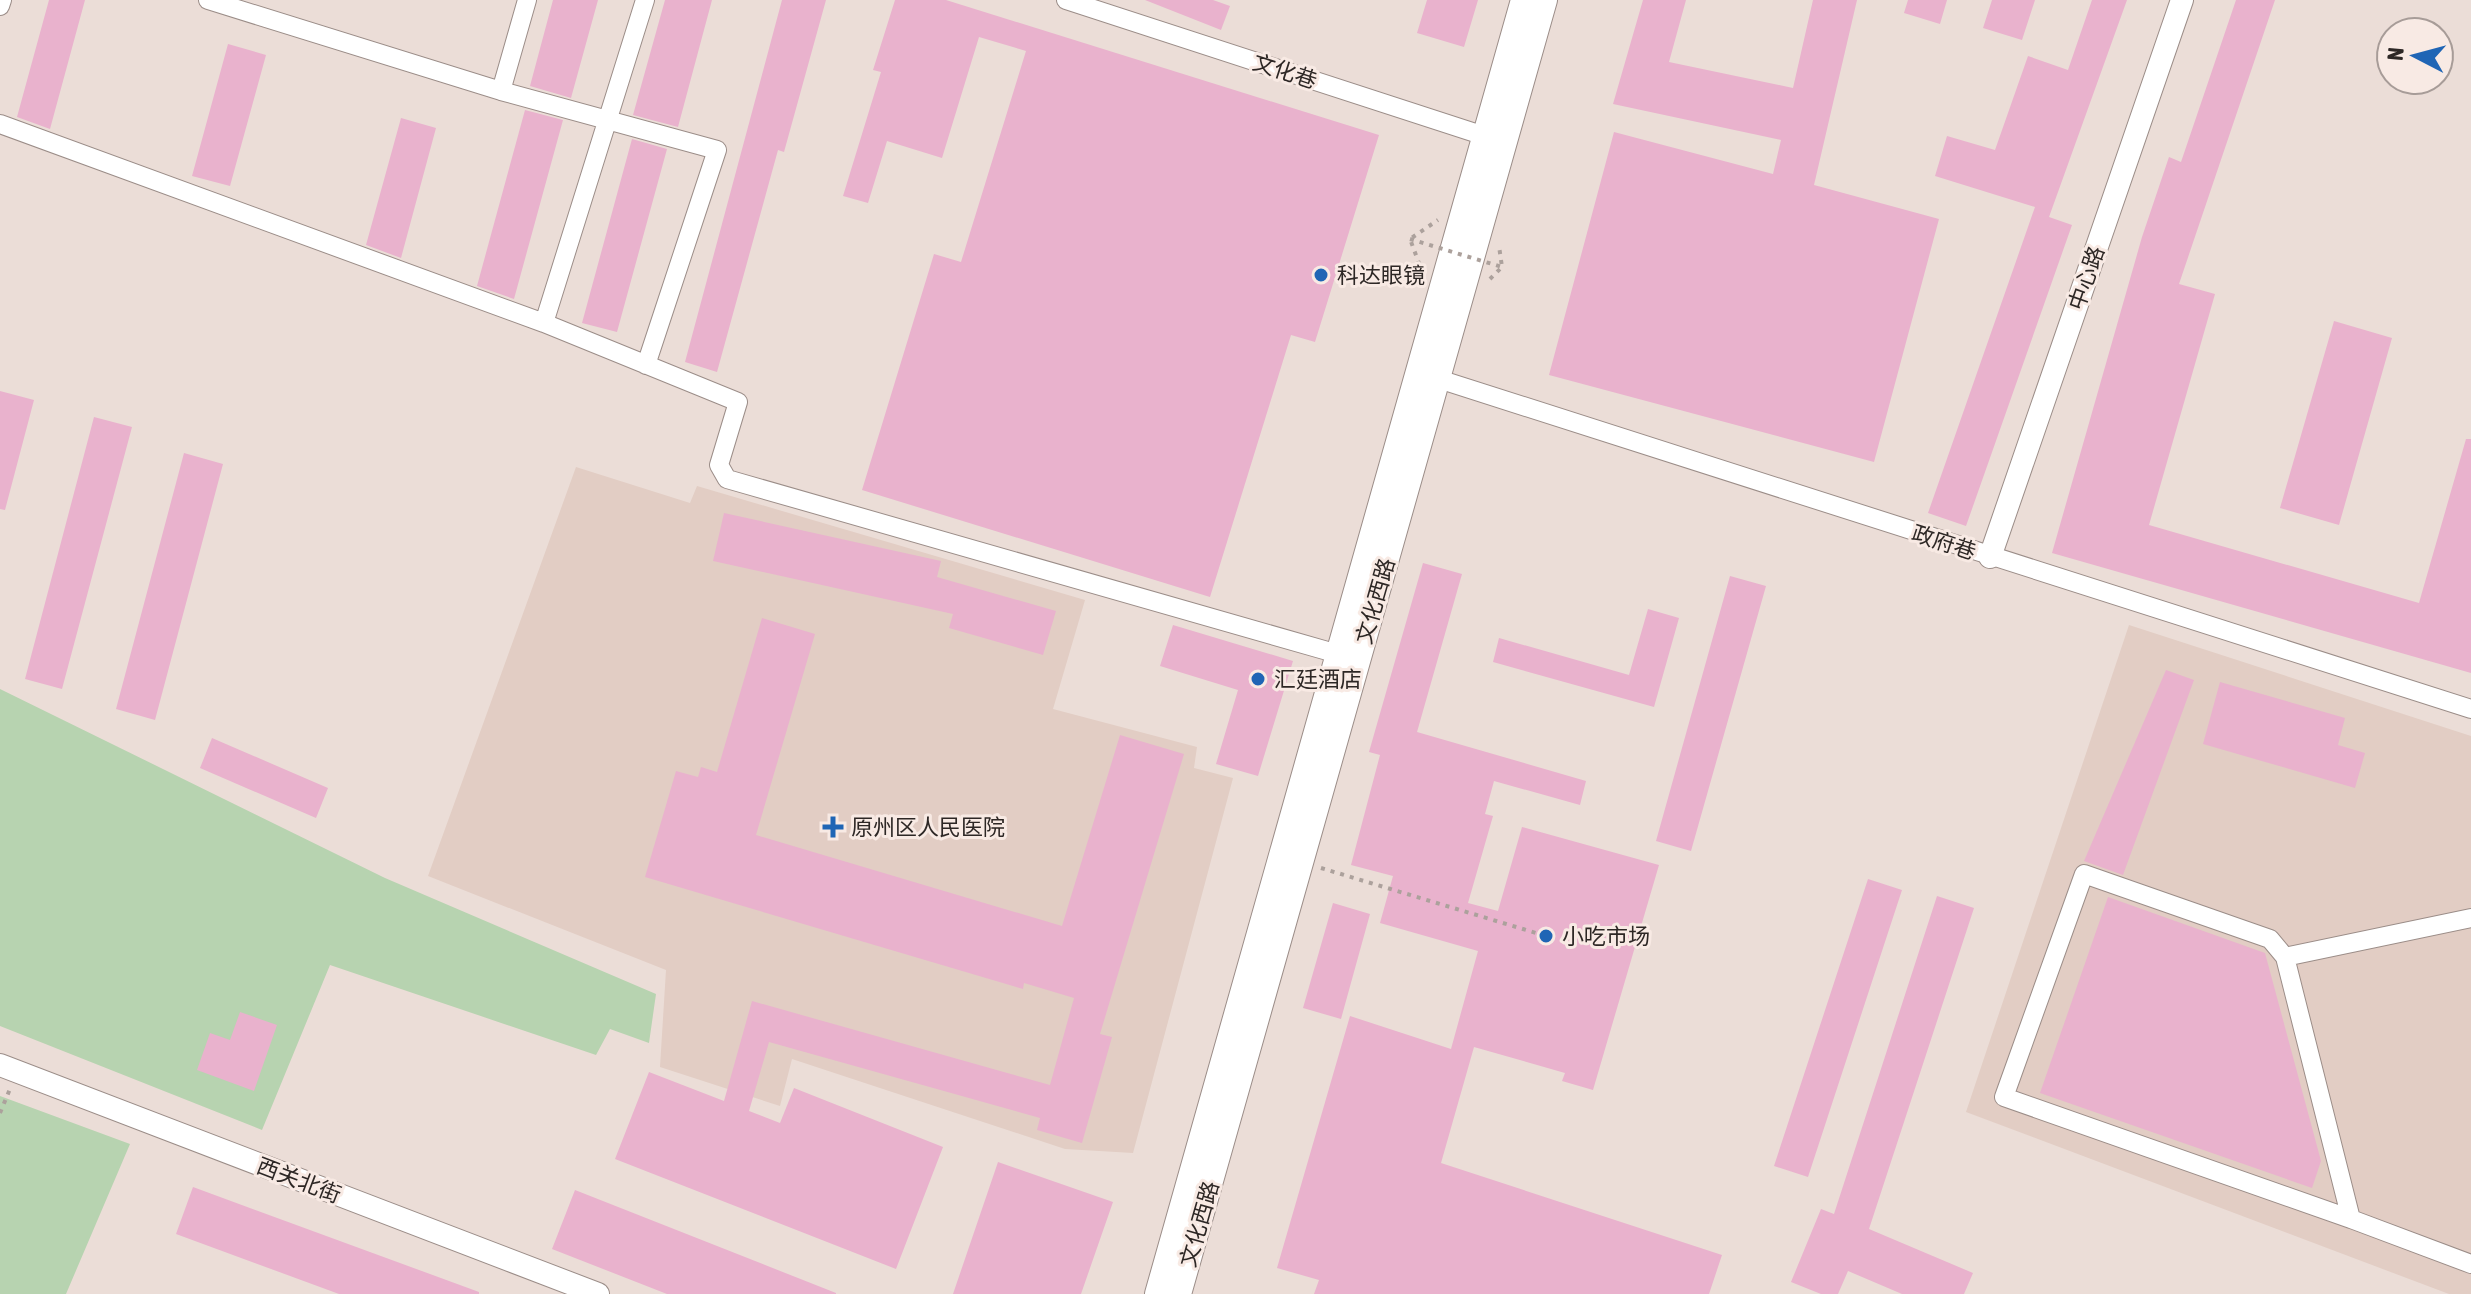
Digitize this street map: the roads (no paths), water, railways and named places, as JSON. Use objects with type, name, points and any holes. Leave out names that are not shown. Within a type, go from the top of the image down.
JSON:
[{"type":"main road","name":"文化西路","points":[[1495,139],[1523,0]]},
{"type":"main road","name":"文化西路","points":[[1179,1294],[1301,862],[1428,375],[1495,139],[1545,0]]},
{"type":"main road","name":"文化西路","points":[[1157,1294],[1338,654],[1428,375]]},
{"type":"street","points":[[0,6],[2,0]]},
{"type":"street","points":[[208,0],[501,91],[717,150],[646,365]]},
{"type":"street","points":[[501,91],[527,0]]},
{"type":"street","points":[[544,323],[645,0]]},
{"type":"street","name":"文化巷","points":[[1066,0],[1495,139]]},
{"type":"street","name":"中心路","points":[[1990,557],[2182,0]]},
{"type":"street","points":[[0,124],[544,323],[738,402],[719,465],[727,479],[1338,654]]},
{"type":"street","name":"政府巷","points":[[1428,375],[2471,709]]},
{"type":"street","points":[[2351,1219],[2285,957],[2270,939],[2084,874],[2004,1097],[2471,1264]]},
{"type":"street","points":[[2285,957],[2471,918]]},
{"type":"street","name":"西关北街","points":[[0,1065],[598,1294]]},
{"type":"place","name":"科达眼镜","points":[[1321,275]]},
{"type":"place","name":"汇廷酒店","points":[[1258,679]]},
{"type":"place","name":"原州区人民医院","points":[[833,827]]},
{"type":"place","name":"小吃市场","points":[[1546,936]]}]
